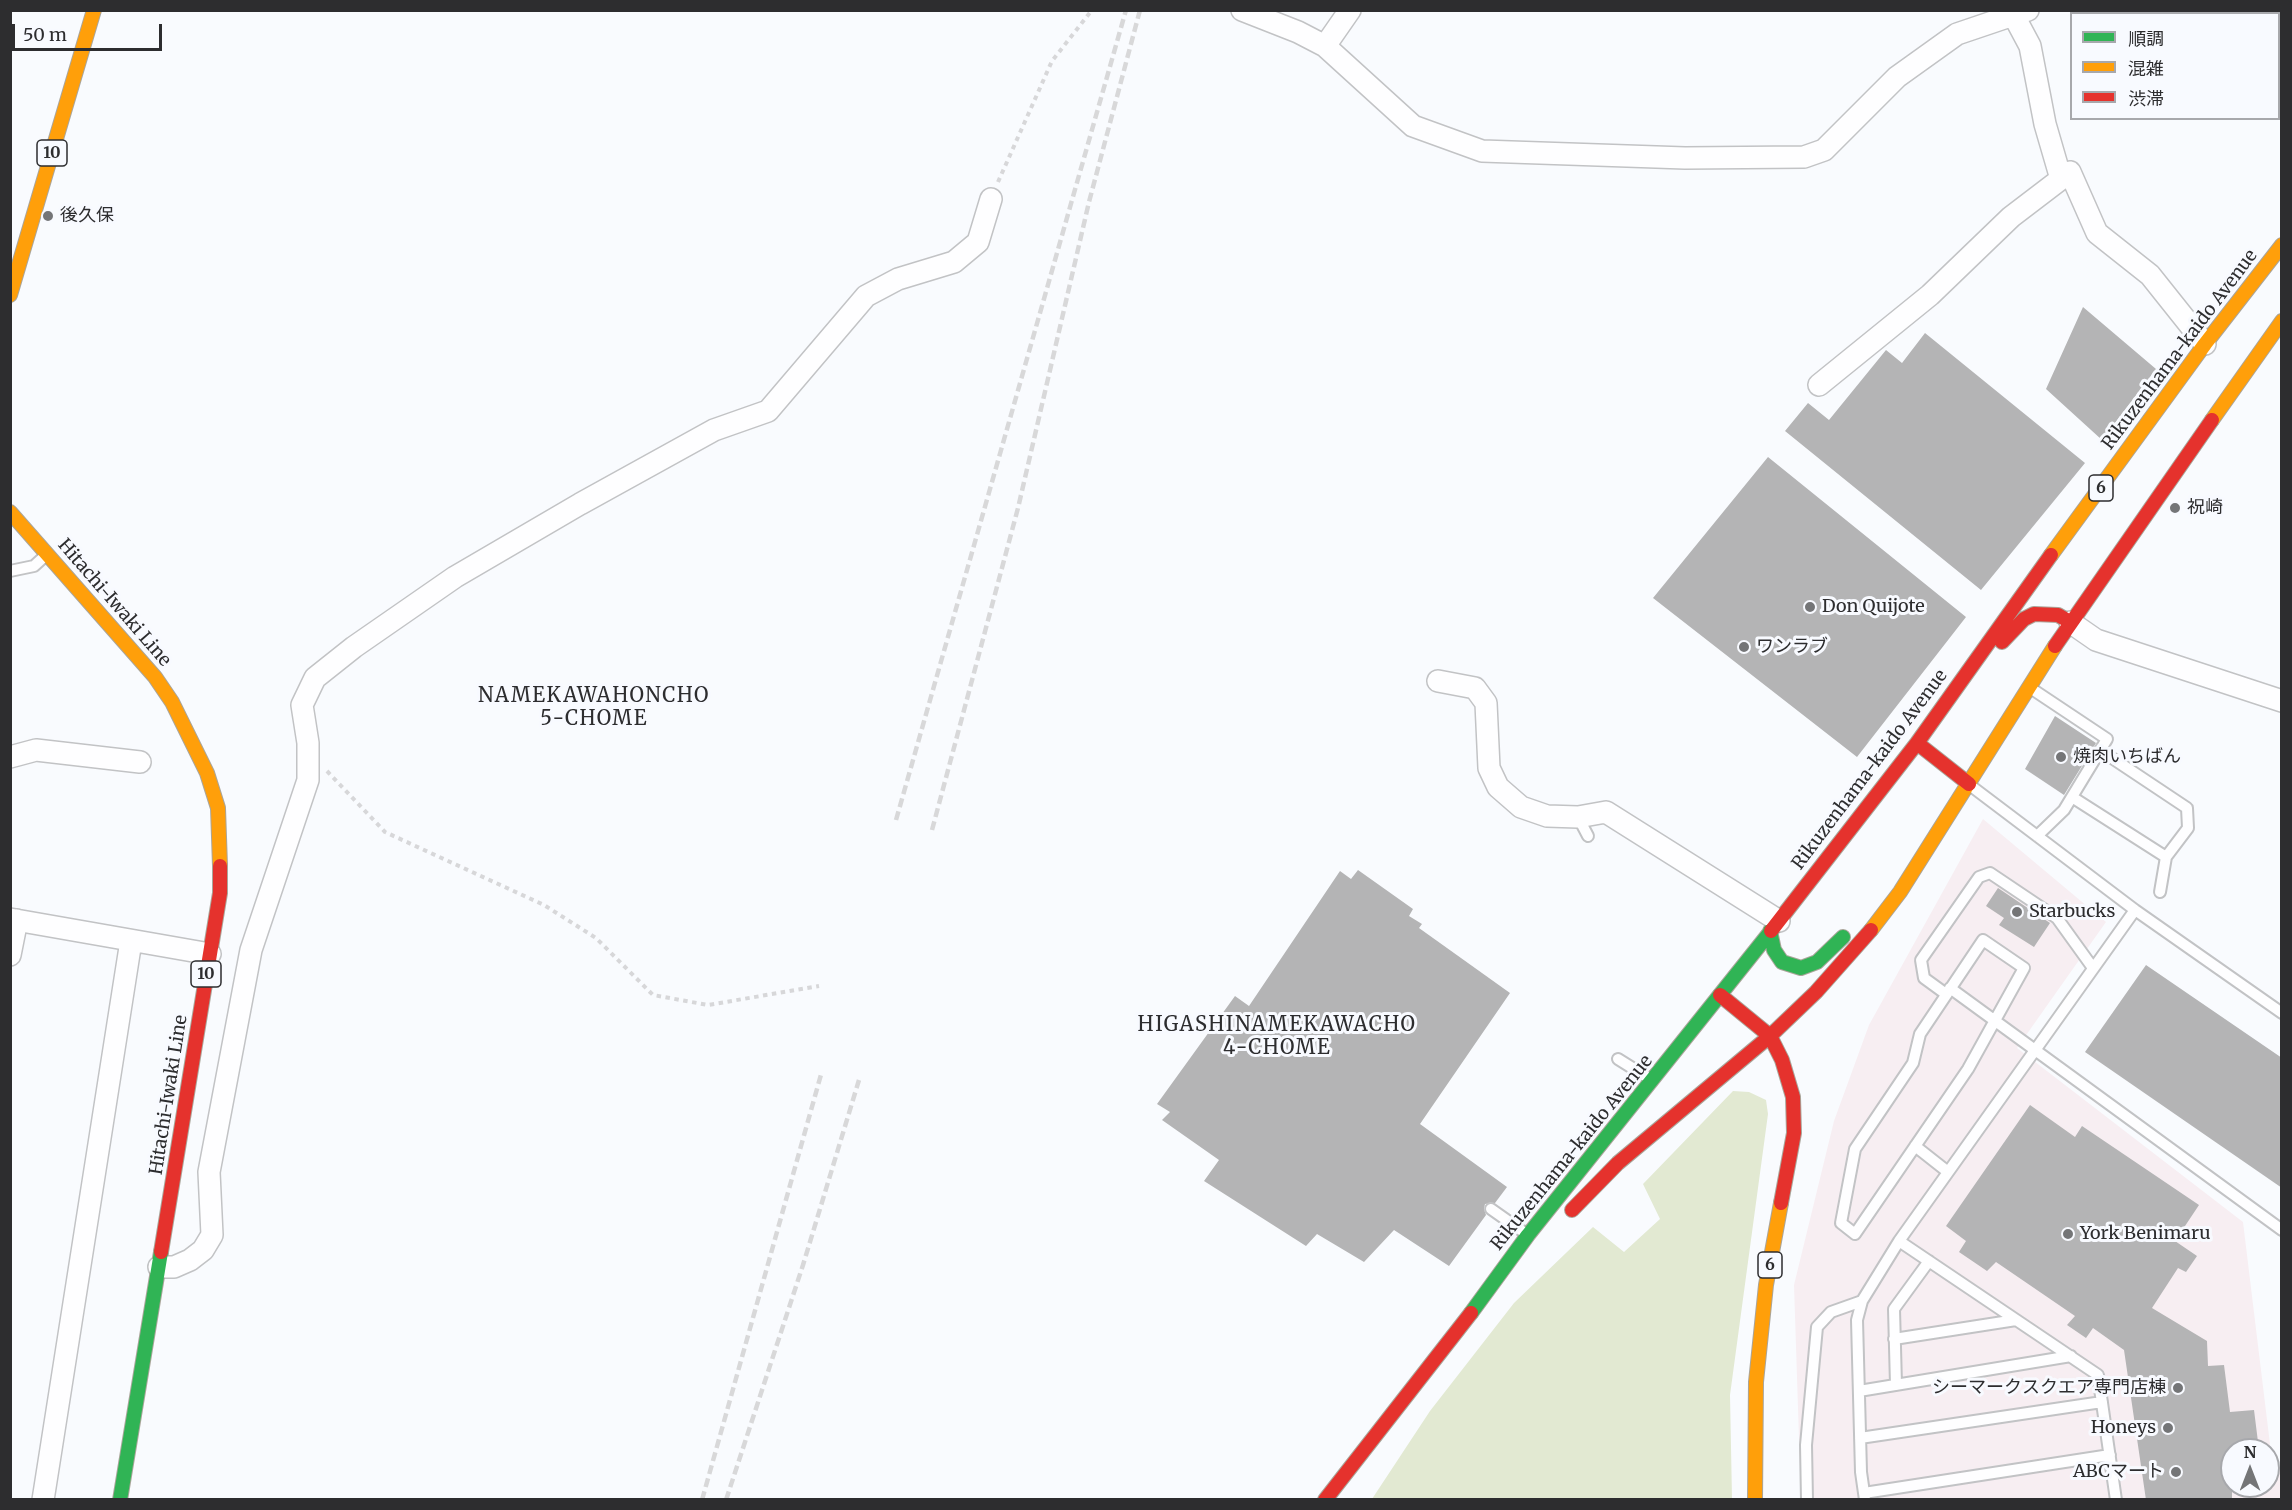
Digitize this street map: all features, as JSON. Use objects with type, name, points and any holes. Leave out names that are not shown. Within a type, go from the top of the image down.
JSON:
[{"type":"main road","name":"10","points":[[10,295],[88,12]]},
{"type":"main road","name":"Rikuzenhama-kaido Avenue","points":[[1325,1500],[1476,1307],[1528,1235],[1653,1081],[1917,742],[1956,684],[2205,344],[2282,245]]},
{"type":"main road","name":"Rikuzenhama-kaido Avenue","points":[[1562,1220],[1618,1164],[1770,1036],[1816,992],[1863,941],[1900,892],[2070,622],[2282,321]]},
{"type":"main road","name":"Hitachi-Iwaki Line","points":[[10,512],[155,676],[188,728],[204,765],[218,808],[222,850],[220,893],[120,1500]]},
{"type":"main road","points":[[1956,684],[1976,676],[2024,619],[2034,614],[2047,613],[2070,622]]},
{"type":"main road","points":[[1917,742],[1969,784]]},
{"type":"main road","points":[[1868,910],[1900,892]]},
{"type":"main road","points":[[1774,926],[1774,950],[1782,962],[1801,968],[1817,962],[1853,926]]},
{"type":"main road","name":"6","points":[[1720,995],[1770,1036],[1793,1097],[1794,1133],[1766,1285],[1756,1382],[1755,1500]]},
{"type":"main road","name":"Rikuzenhama-kaido Avenue","points":[[1476,1307],[1546,1236]]},
{"type":"street","points":[[1242,10],[1298,32],[1325,46],[1413,126],[1482,151],[1663,158],[1804,157],[1824,150],[1897,77],[1957,34],[2021,13],[2030,46],[2045,124],[2061,179]]},
{"type":"street","points":[[1325,46],[1350,10]]},
{"type":"street","points":[[1819,385],[1930,295],[2011,218],[2070,172],[2097,233],[2150,276],[2205,344]]},
{"type":"street","points":[[159,1267],[174,1267],[190,1260],[203,1250],[212,1235],[208,1172],[251,950],[308,780],[308,750],[302,705],[315,678],[455,578],[580,504],[714,430],[768,411],[866,296],[898,279],[954,262],[978,242],[991,199]]},
{"type":"street","points":[[2070,622],[2096,640],[2282,701]]},
{"type":"street","points":[[1438,681],[1475,688],[1486,703],[1489,768],[1497,787],[1521,807],[1583,826],[1606,812],[1774,926]]},
{"type":"street","points":[[10,758],[36,750],[140,762]]},
{"type":"street","points":[[10,955],[14,920],[210,954]]},
{"type":"street","points":[[43,1500],[131,941]]},
{"type":"lane","points":[[10,571],[33,566],[47,554]]},
{"type":"lane","points":[[2029,687],[2107,739],[2064,810],[2037,836]]},
{"type":"lane","points":[[2100,750],[2187,808],[2188,828],[2166,857],[2160,892]]},
{"type":"lane","points":[[1969,784],[2135,910],[2282,1012]]},
{"type":"lane","points":[[2072,796],[2166,857]]},
{"type":"lane","points":[[2093,968],[2057,918],[1990,873],[1979,878],[1921,960],[1924,978],[1994,1022],[2282,1230]]},
{"type":"lane","points":[[2110,1455],[1864,1496],[1857,1320],[1862,1301],[1899,1241],[2135,910]]},
{"type":"lane","points":[[1983,940],[2024,968],[1994,1022],[1968,1069],[1855,1234],[1841,1223],[1854,1149],[1913,1063],[1920,1034],[1983,940]]},
{"type":"lane","points":[[1618,1059],[1653,1081]]},
{"type":"lane","points":[[1915,1146],[1948,1172]]},
{"type":"lane","points":[[1491,1209],[1528,1235]]},
{"type":"lane","points":[[1899,1241],[2098,1375],[2116,1500]]},
{"type":"lane","points":[[1896,1385],[1894,1309],[1929,1261]]},
{"type":"lane","points":[[1807,1500],[1806,1445],[1817,1327],[1831,1312],[1862,1301]]},
{"type":"lane","points":[[1894,1338],[2016,1320]]},
{"type":"lane","points":[[1859,1391],[2071,1356]]},
{"type":"lane","points":[[1860,1438],[2102,1402]]},
{"type":"path","points":[[991,199],[1052,61],[1092,10]]},
{"type":"path","points":[[308,750],[385,832],[544,905],[596,938],[653,995],[708,1005],[819,987]]},
{"type":"shaded area","points":[[1983,819],[2106,922],[2017,1048],[2243,1222],[2269,1438],[2220,1438],[2220,1498],[2280,1498],[2281,1468],[2281,1499],[1801,1500],[1794,1285],[1834,1121],[1869,1025]]},
{"type":"green space","points":[[1733,1091],[1749,1092],[1766,1100],[1768,1114],[1730,1395],[1732,1499],[1372,1499],[1430,1411],[1514,1303],[1593,1227],[1624,1252],[1660,1219],[1643,1184]]},
{"type":"building","points":[[2083,307],[2156,369],[2102,440],[2046,389]]},
{"type":"building","points":[[1925,333],[2085,463],[1981,590],[1785,431],[1808,403],[1829,420],[1886,350],[1902,363]]},
{"type":"building","name":"Don Quijote","points":[[1768,457],[1966,617],[1857,757],[1653,598]]},
{"type":"building","name":"焼肉いちばん","points":[[2055,716],[2096,743],[2064,795],[2025,769]]},
{"type":"building","points":[[1358,870],[1413,909],[1409,916],[1422,924],[1419,928],[1510,993],[1420,1124],[1507,1187],[1495,1203],[1485,1204],[1486,1215],[1449,1266],[1394,1230],[1364,1262],[1317,1234],[1306,1246],[1204,1181],[1219,1160],[1162,1120],[1170,1112],[1157,1104],[1235,996],[1249,1006],[1340,871],[1351,879]]},
{"type":"building","name":"Starbucks","points":[[1998,888],[2050,923],[2034,947],[1999,925],[2004,918],[1986,906]]},
{"type":"building","points":[[2146,965],[2282,1058],[2282,1188],[2085,1052]]},
{"type":"building","name":"York Benimaru","points":[[2030,1105],[2075,1137],[2082,1126],[2199,1205],[2175,1241],[2197,1256],[2186,1272],[2178,1268],[2152,1308],[2207,1341],[2208,1366],[2224,1365],[2230,1412],[2254,1410],[2258,1438],[2220,1438],[2220,1498],[2232,1498],[2232,1500],[2146,1500],[2124,1350],[2093,1328],[2086,1338],[2067,1325],[2075,1316],[1996,1262],[1987,1271],[1959,1252],[1966,1241],[1946,1226]]},
{"type":"railway","points":[[896,820],[1126,10]]},
{"type":"railway","points":[[932,830],[1018,508],[1089,202],[1140,10]]},
{"type":"railway","points":[[702,1500],[822,1071]]},
{"type":"railway","points":[[726,1500],[803,1265],[859,1080]]},
{"type":"traffic: fast","points":[[1770,931],[1774,950],[1782,962],[1801,968],[1817,962],[1843,937]]},
{"type":"traffic: fast","points":[[1471,1313],[1528,1235],[1771,931]]},
{"type":"traffic: fast","points":[[120,1500],[161,1252]]},
{"type":"traffic: slow","points":[[10,295],[94,10]]},
{"type":"traffic: slow","points":[[2051,555],[2205,344],[2282,245]]},
{"type":"traffic: slow","points":[[2212,420],[2282,321]]},
{"type":"traffic: slow","points":[[10,512],[155,677],[172,702],[207,773],[218,808],[220,866]]},
{"type":"traffic: slow","points":[[1871,930],[1900,892],[2055,646]]},
{"type":"traffic: slow","points":[[1755,1500],[1756,1382],[1766,1285],[1781,1203]]},
{"type":"traffic: jam","points":[[2055,646],[2212,420]]},
{"type":"traffic: jam","points":[[1771,931],[1917,743],[2051,555]]},
{"type":"traffic: jam","points":[[2002,642],[2024,619],[2034,614],[2058,615],[2070,622]]},
{"type":"traffic: jam","points":[[1917,743],[1969,784]]},
{"type":"traffic: jam","points":[[161,1252],[220,893],[220,866]]},
{"type":"traffic: jam","points":[[1572,1210],[1618,1163],[1770,1036],[1816,992],[1871,930]]},
{"type":"traffic: jam","points":[[1720,995],[1770,1036],[1782,1060],[1793,1097],[1794,1133],[1781,1203]]},
{"type":"traffic: jam","points":[[1325,1500],[1471,1313]]},
{"type":"place","name":"後久保","points":[[48,216]]},
{"type":"place","name":"祝崎","points":[[2175,508]]},
{"type":"place","name":"Don Quijote","points":[[1810,607]]},
{"type":"place","name":"ワンラブ","points":[[1744,647]]},
{"type":"place","name":"焼肉いちばん","points":[[2061,757]]},
{"type":"place","name":"Starbucks","points":[[2017,912]]},
{"type":"place","name":"York Benimaru","points":[[2068,1234]]},
{"type":"place","name":"シーマークスクエア専門店棟","points":[[2178,1388]]},
{"type":"place","name":"Honeys","points":[[2168,1428]]},
{"type":"place","name":"ABCマート","points":[[2176,1472]]},
{"type":"district","name":"NAMEKAWAHONCHO 5-CHOME","points":[[594,708]]},
{"type":"district","name":"HIGASHINAMEKAWACHO 4-CHOME","points":[[1277,1036]]}]
